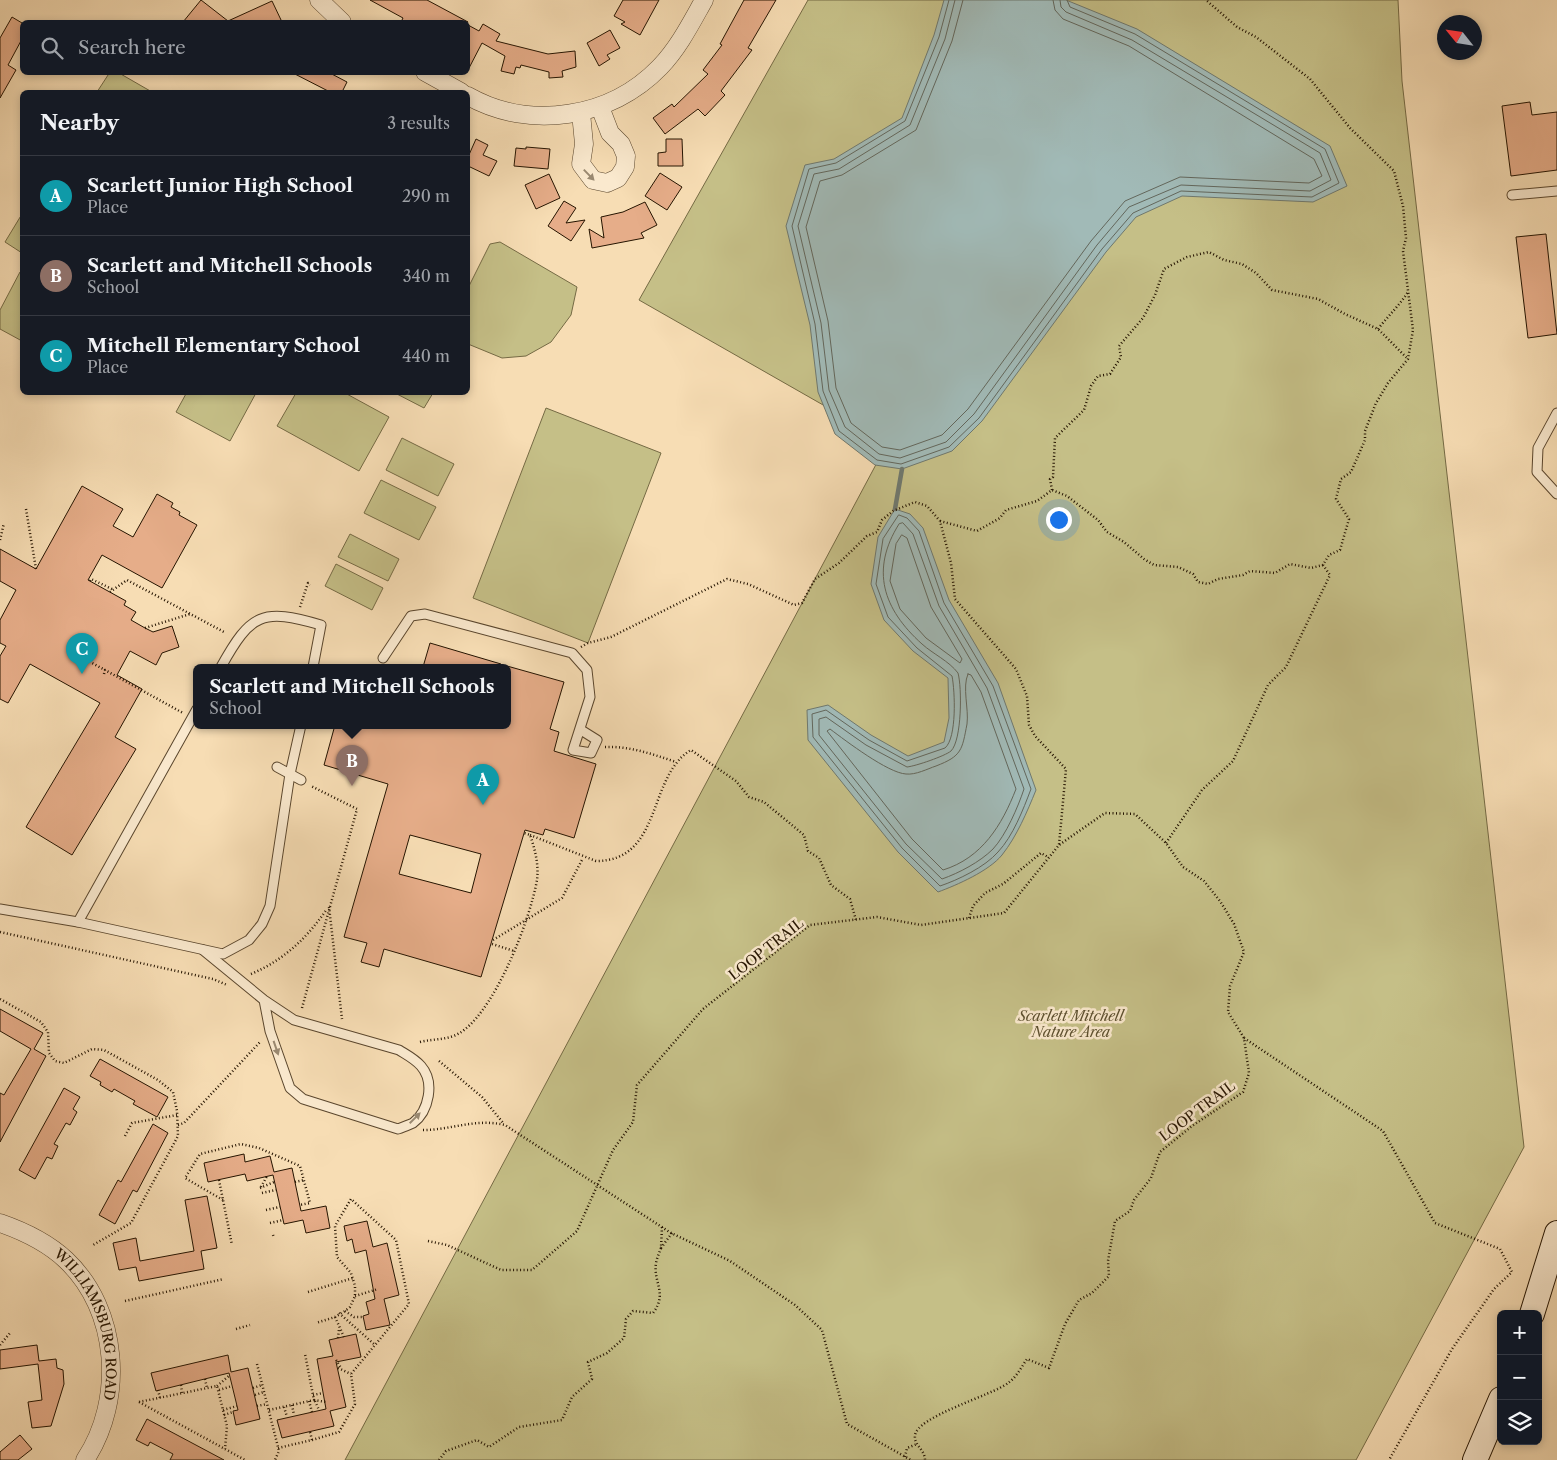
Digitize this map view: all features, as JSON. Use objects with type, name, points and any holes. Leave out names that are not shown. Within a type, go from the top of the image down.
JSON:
[{"type":"main road","points":[[1533,1310],[1557,1233]]},
{"type":"main road","points":[[1476,1460],[1501,1400]]},
{"type":"street","points":[[319,0],[340,20]]},
{"type":"street","points":[[470,97],[498,109],[529,115],[581,113],[600,108],[632,90],[659,68],[677,47],[704,0]]},
{"type":"street","points":[[430,75],[457,90]]},
{"type":"street","points":[[581,113],[584,144],[581,164],[593,180],[607,183],[618,178],[625,168],[626,156],[621,144],[610,133],[600,108]]},
{"type":"street","name":"WILLIAMSBURG ROAD","points":[[0,1223],[45,1244],[66,1260],[86,1284],[98,1304],[109,1344],[110,1394],[98,1434],[85,1460]]},
{"type":"lane","points":[[1512,195],[1557,191]]},
{"type":"lane","points":[[1557,413],[1538,448],[1537,472],[1557,494]]},
{"type":"lane","points":[[383,658],[411,616],[425,614],[572,653],[587,670],[590,697],[581,730],[573,750],[591,753],[597,740],[581,730]]},
{"type":"lane","points":[[223,664],[236,640],[251,624],[269,616],[285,615],[321,625],[313,664]]},
{"type":"lane","points":[[78,922],[188,716],[193,712]]},
{"type":"lane","points":[[0,909],[78,922],[223,954],[249,940],[262,924],[270,906],[290,774],[300,729]]},
{"type":"lane","points":[[277,767],[301,780]]},
{"type":"lane","points":[[200,948],[264,1000],[294,1020],[399,1050],[423,1068],[429,1082],[428,1103],[414,1122],[398,1129],[303,1099],[290,1088],[270,1031],[264,1000]]},
{"type":"path","points":[[1052,490],[1067,496],[1098,520],[1106,532],[1124,542],[1144,559],[1154,564],[1178,567],[1193,574],[1198,582],[1208,584],[1218,579],[1243,575],[1250,571],[1275,573],[1290,564],[1311,568],[1323,565],[1329,555],[1340,550],[1349,519],[1336,499],[1341,479],[1351,472],[1365,440],[1365,431],[1376,402],[1408,358],[1413,330],[1403,252],[1406,238],[1403,206],[1394,171],[1350,128],[1310,79],[1256,37],[1237,27],[1206,0]]},
{"type":"path","points":[[1052,490],[1050,479],[1053,477],[1055,438],[1084,410],[1091,386],[1098,376],[1110,374],[1121,357],[1120,346],[1143,318],[1155,295],[1164,269],[1187,257],[1209,252],[1224,260],[1242,264],[1256,272],[1272,290],[1318,299],[1378,329],[1408,358]]},
{"type":"path","points":[[1378,329],[1400,305],[1408,291]]},
{"type":"path","points":[[940,521],[977,530],[1000,518],[1006,510],[1038,501],[1052,490]]},
{"type":"path","points":[[572,653],[588,643],[611,637],[727,580],[748,584],[794,605],[802,603],[814,579],[839,563],[867,536],[877,532],[882,520],[893,511],[915,502],[928,506],[940,521],[951,563],[955,599],[1016,669],[1027,696],[1029,725],[1066,769],[1060,845]]},
{"type":"path","points":[[26,509],[36,569]]},
{"type":"path","points":[[0,540],[4,523]]},
{"type":"path","points":[[1166,843],[1202,790],[1233,761],[1268,685],[1286,667],[1330,575],[1323,565]]},
{"type":"path","points":[[90,581],[91,579],[111,591],[127,580],[224,632]]},
{"type":"path","points":[[298,619],[304,591],[308,583],[310,585]]},
{"type":"path","points":[[145,628],[190,614]]},
{"type":"path","points":[[81,638],[79,642],[86,645],[92,663],[104,672],[188,716]]},
{"type":"path","points":[[594,746],[627,748],[656,754],[676,762]]},
{"type":"path","points":[[524,833],[583,858],[606,861],[631,849],[642,836],[676,762],[691,750],[736,781],[749,797],[764,802],[804,835],[808,851],[819,858],[831,885],[850,899],[856,920]]},
{"type":"path","points":[[301,780],[357,809],[302,1008]]},
{"type":"path","name":"LOOP TRAIL","points":[[428,1241],[446,1245],[501,1270],[532,1270],[577,1232],[613,1150],[633,1122],[637,1085],[703,1009],[810,925],[877,917],[922,925],[1004,913],[1060,845],[1105,812],[1134,814],[1166,843],[1183,867],[1204,881],[1234,924],[1244,952],[1230,986],[1228,1012],[1244,1038],[1249,1073],[1243,1092],[1192,1126],[1160,1152],[1151,1178],[1134,1200],[1130,1211],[1115,1221],[1108,1261],[1109,1276],[1092,1293],[1079,1300],[1065,1324],[1049,1368],[1028,1359],[1009,1383],[978,1400],[953,1407],[918,1428],[915,1435],[917,1444]]},
{"type":"path","points":[[420,1042],[450,1039],[469,1026],[495,993],[514,951],[537,880],[538,864],[530,835]]},
{"type":"path","points":[[969,918],[973,906],[985,893],[1003,884],[1041,853],[1049,858]]},
{"type":"path","points":[[493,940],[562,898],[583,858]]},
{"type":"path","points":[[249,975],[268,967],[291,950],[313,928],[329,906]]},
{"type":"path","points":[[329,906],[342,1019]]},
{"type":"path","points":[[0,932],[213,979],[226,986],[230,983]]},
{"type":"path","points":[[492,944],[514,951]]},
{"type":"path","points":[[0,999],[41,1022],[48,1032],[49,1053],[55,1060],[64,1063],[92,1049],[104,1050],[158,1080],[173,1092],[178,1136],[131,1223],[93,1245]]},
{"type":"path","points":[[1244,1038],[1384,1131],[1435,1223],[1500,1249],[1512,1272],[1494,1289],[1452,1349],[1389,1460]]},
{"type":"path","points":[[178,1125],[184,1123],[263,1040]]},
{"type":"path","points":[[438,1061],[478,1094],[505,1125],[662,1227],[730,1261],[795,1305],[822,1330],[846,1424],[911,1460]]},
{"type":"path","points":[[125,1136],[132,1123],[177,1115]]},
{"type":"path","points":[[416,1131],[466,1123],[492,1122],[505,1125]]},
{"type":"path","points":[[223,1200],[185,1178],[200,1154],[241,1144],[260,1148],[300,1166],[310,1203],[300,1205]]},
{"type":"path","points":[[267,1176],[260,1188],[274,1182]]},
{"type":"path","points":[[219,1180],[232,1245]]},
{"type":"path","points":[[295,1182],[304,1180]]},
{"type":"path","points":[[262,1193],[276,1190]]},
{"type":"path","points":[[278,1448],[339,1432],[355,1404],[351,1374],[409,1304],[396,1240],[350,1199],[334,1226],[337,1257],[348,1268],[353,1278],[355,1296],[350,1307],[335,1317],[316,1323]]},
{"type":"path","points":[[266,1210],[280,1207]]},
{"type":"path","points":[[270,1223],[282,1220]]},
{"type":"path","points":[[439,1460],[446,1451],[477,1440],[489,1447],[519,1427],[562,1420],[572,1397],[592,1379],[588,1362],[607,1353],[624,1338],[626,1319],[633,1311],[653,1314],[660,1304],[660,1289],[656,1265],[661,1248],[662,1227]]},
{"type":"path","points":[[661,1248],[672,1233]]},
{"type":"path","points":[[308,1292],[353,1278]]},
{"type":"path","points":[[125,1301],[224,1279]]},
{"type":"path","points":[[355,1296],[378,1289]]},
{"type":"path","points":[[344,1311],[354,1318],[364,1317]]},
{"type":"path","points":[[339,1313],[375,1345]]},
{"type":"path","points":[[335,1317],[339,1330],[344,1337]]},
{"type":"path","points":[[236,1329],[250,1325]]},
{"type":"path","points":[[338,1338],[339,1330]]},
{"type":"path","points":[[0,1346],[10,1333]]},
{"type":"path","points":[[305,1354],[314,1398],[319,1410]]},
{"type":"path","points":[[336,1360],[339,1368],[351,1374]]},
{"type":"path","points":[[257,1364],[278,1448],[275,1460]]},
{"type":"path","points":[[230,1375],[217,1386],[139,1402],[245,1460]]},
{"type":"path","points":[[205,1379],[207,1388]]},
{"type":"path","points":[[181,1385],[182,1393]]},
{"type":"path","points":[[253,1388],[262,1385]]},
{"type":"path","points":[[217,1386],[227,1426],[225,1449]]},
{"type":"path","points":[[218,1390],[232,1386]]},
{"type":"path","points":[[158,1390],[160,1398]]},
{"type":"path","points":[[255,1395],[264,1392]]},
{"type":"path","points":[[269,1410],[310,1401],[323,1393]]},
{"type":"path","points":[[314,1398],[326,1402]]},
{"type":"path","points":[[310,1401],[312,1412]]},
{"type":"path","points":[[257,1406],[267,1404]]},
{"type":"path","points":[[292,1405],[294,1416]]},
{"type":"path","points":[[223,1410],[237,1406]]},
{"type":"path","points":[[284,1407],[287,1417]]},
{"type":"path","points":[[224,1414],[233,1412]]},
{"type":"path","points":[[310,1432],[312,1440]]},
{"type":"path","points":[[905,1456],[907,1448],[917,1444],[925,1454],[925,1460]]},
{"type":"green space","name":"Scarlett Mitchell Nature Area","points":[[808,0],[1398,0],[1402,81],[1524,1147],[1356,1460],[345,1460],[888,442],[639,300]]},
{"type":"green space","points":[[108,75],[122,75],[149,90],[98,90]]},
{"type":"green space","points":[[20,217],[20,252],[5,242]]},
{"type":"green space","points":[[500,242],[577,287],[571,315],[551,342],[526,356],[502,358],[470,345],[470,284],[490,244]]},
{"type":"green space","points":[[20,272],[20,340],[0,329],[0,310]]},
{"type":"green space","points":[[185,395],[255,395],[230,441],[176,412]]},
{"type":"green space","points":[[295,395],[349,395],[389,417],[359,471],[277,426]]},
{"type":"green space","points":[[399,395],[432,395],[424,408]]},
{"type":"green space","points":[[546,408],[661,453],[588,643],[473,598]]},
{"type":"green space","points":[[402,438],[454,464],[438,496],[386,470]]},
{"type":"green space","points":[[381,480],[436,507],[419,540],[364,513]]},
{"type":"green space","points":[[350,534],[399,559],[388,581],[338,557]]},
{"type":"green space","points":[[336,564],[383,588],[372,610],[325,586]]},
{"type":"water","points":[[944,0],[1066,0],[1137,29],[1330,146],[1347,186],[1313,202],[1182,196],[1136,217],[1106,252],[982,421],[952,451],[902,469],[875,465],[835,434],[818,392],[810,325],[786,226],[805,165],[834,159],[902,118],[934,35]]},
{"type":"water","points":[[895,509],[910,514],[923,528],[949,600],[998,683],[1036,790],[1017,832],[1002,855],[981,872],[938,892],[898,852],[808,740],[807,710],[828,705],[871,735],[908,756],[944,742],[949,718],[948,678],[913,651],[884,620],[871,584],[878,537]]},
{"type":"building","points":[[201,0],[227,20],[185,20]]},
{"type":"building","points":[[370,0],[427,0],[464,20],[402,20],[403,18]]},
{"type":"building","points":[[623,0],[659,0],[640,35],[621,24],[625,22],[614,16]]},
{"type":"building","points":[[744,0],[776,0],[748,48],[752,50],[721,91],[725,95],[705,116],[698,109],[665,134],[653,118],[672,104],[674,107],[708,74],[703,70],[722,45],[720,44]]},
{"type":"building","points":[[272,1],[281,20],[230,20]]},
{"type":"building","points":[[12,17],[20,22],[20,43],[8,65],[16,70],[0,98],[0,38]]},
{"type":"building","points":[[483,24],[500,34],[496,41],[548,54],[575,51],[576,67],[562,71],[563,77],[549,78],[549,72],[521,65],[520,68],[516,67],[514,74],[501,71],[505,56],[482,43],[470,66],[470,26],[479,31]]},
{"type":"building","points":[[610,30],[620,48],[607,55],[610,59],[599,66],[587,43]]},
{"type":"building","points":[[297,75],[334,75],[347,82],[343,90],[326,90]]},
{"type":"building","points":[[1530,102],[1532,115],[1557,112],[1557,170],[1511,176],[1502,106]]},
{"type":"building","points":[[476,139],[488,145],[483,155],[497,161],[489,176],[470,167],[470,152]]},
{"type":"building","points":[[666,139],[682,139],[683,166],[658,166],[658,153],[666,152]]},
{"type":"building","points":[[526,147],[550,149],[548,169],[514,166],[516,148],[526,149]]},
{"type":"building","points":[[660,173],[682,187],[667,210],[645,196]]},
{"type":"building","points":[[549,174],[560,198],[536,209],[525,185]]},
{"type":"building","points":[[564,201],[576,208],[566,223],[585,220],[571,241],[548,226]]},
{"type":"building","points":[[645,202],[657,225],[641,233],[644,238],[592,248],[589,229],[604,238],[601,217],[623,212]]},
{"type":"building","points":[[1546,234],[1557,334],[1528,338],[1516,237]]},
{"type":"building","points":[[82,486],[123,509],[113,526],[133,537],[157,494],[173,503],[171,507],[180,512],[179,515],[197,525],[162,588],[102,555],[88,580],[126,601],[124,605],[136,612],[131,620],[145,628],[153,632],[172,626],[179,647],[162,653],[156,665],[130,651],[117,675],[142,689],[115,737],[136,749],[72,855],[26,827],[100,703],[30,664],[8,703],[0,699],[0,656],[6,646],[0,643],[0,620],[16,590],[0,581],[0,549],[36,569]]},
{"type":"building","points":[[430,643],[501,664],[424,664]]},
{"type":"building","points":[[511,667],[564,682],[550,729],[559,732],[554,751],[596,764],[574,838],[545,829],[543,835],[525,830],[481,977],[384,949],[379,967],[361,962],[367,943],[344,937],[388,784],[324,765],[334,729],[511,729]],"holes":[[[410,835],[481,854],[471,893],[399,874]]]},
{"type":"building","points":[[0,1009],[43,1033],[34,1049],[46,1056],[0,1142],[0,1093],[4,1095],[31,1049],[0,1031]]},
{"type":"building","points":[[100,1059],[168,1097],[157,1117],[133,1104],[135,1101],[114,1089],[112,1092],[100,1085],[101,1082],[90,1076]]},
{"type":"building","points":[[64,1088],[80,1097],[73,1109],[77,1112],[70,1125],[66,1123],[54,1144],[58,1146],[52,1159],[47,1157],[35,1179],[19,1170]]},
{"type":"building","points":[[153,1124],[168,1133],[137,1192],[133,1190],[115,1224],[99,1215],[118,1180],[121,1182]]},
{"type":"building","points":[[244,1154],[245,1162],[270,1156],[274,1172],[292,1168],[301,1211],[326,1206],[330,1228],[306,1233],[303,1220],[284,1224],[273,1175],[247,1181],[245,1174],[208,1182],[204,1163]]},
{"type":"building","points":[[207,1196],[217,1248],[201,1251],[204,1269],[139,1281],[136,1267],[119,1270],[113,1243],[136,1238],[140,1261],[194,1251],[185,1200]]},
{"type":"building","points":[[367,1221],[373,1247],[387,1243],[399,1295],[384,1299],[390,1325],[366,1330],[363,1316],[369,1314],[366,1302],[375,1299],[366,1250],[355,1253],[352,1239],[347,1241],[344,1226]]},
{"type":"building","points":[[356,1334],[361,1357],[336,1362],[346,1407],[330,1411],[334,1426],[282,1438],[277,1420],[326,1409],[317,1359],[333,1356],[329,1340]]},
{"type":"building","points":[[37,1345],[39,1361],[56,1359],[57,1368],[63,1370],[64,1384],[51,1426],[32,1428],[28,1402],[42,1400],[38,1364],[0,1369],[0,1350]]},
{"type":"building","points":[[228,1355],[231,1372],[248,1368],[260,1419],[236,1425],[233,1411],[238,1410],[229,1373],[156,1391],[151,1373]]},
{"type":"building","points":[[147,1419],[224,1460],[170,1460],[173,1454],[150,1442],[148,1446],[136,1440]]},
{"type":"building","points":[[20,1435],[32,1449],[18,1460],[0,1460],[0,1452]]},
{"type":"waterway","points":[[895,509],[902,469]]},
{"type":"place","name":"Mitchell Elementary School","points":[[82,674]]},
{"type":"place","name":"Scarlett and Mitchell Schools","points":[[352,786]]},
{"type":"place","name":"Scarlett Junior High School","points":[[483,805]]}]
